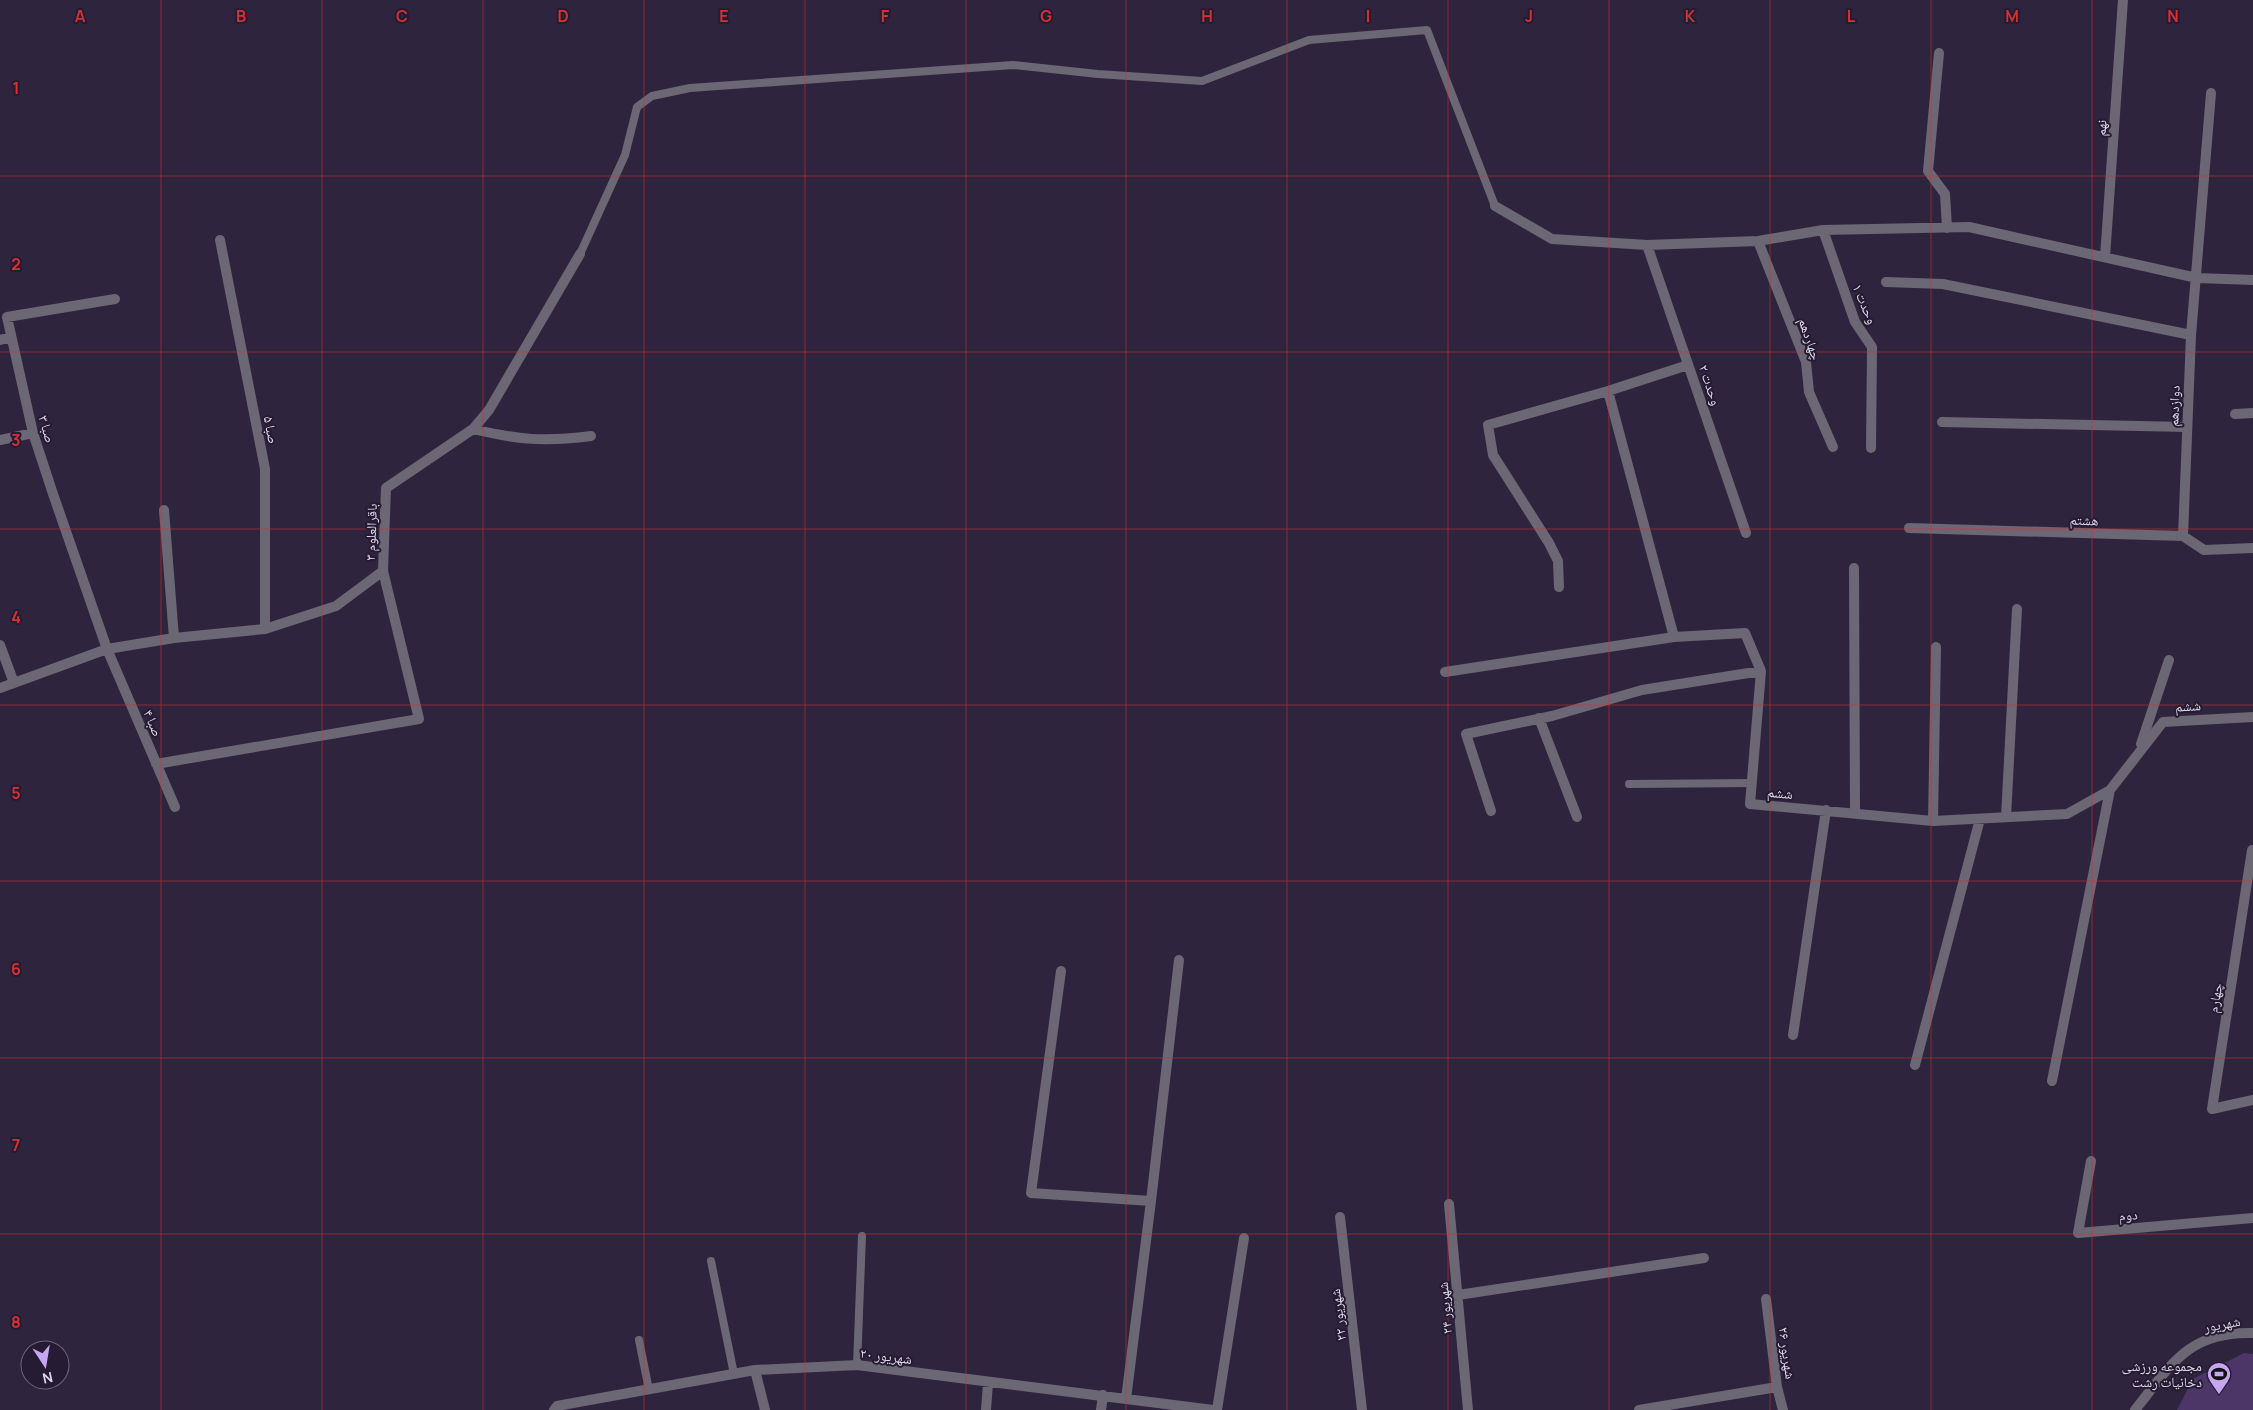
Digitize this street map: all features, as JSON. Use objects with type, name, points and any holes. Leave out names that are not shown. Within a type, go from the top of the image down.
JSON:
[{"type":"street","name":"نهم","points":[[2105,258],[2123,0]]},
{"type":"street","points":[[1938,53],[1928,171],[1946,194],[1947,228]]},
{"type":"street","name":"دوازدهم","points":[[2183,536],[2191,335],[2211,93]]},
{"type":"street","points":[[1495,206],[1552,239],[1647,245],[1758,241],[1823,230],[1969,227],[2197,278],[2253,280]]},
{"type":"street","name":"وحدت ۱","points":[[1823,230],[1855,322],[1872,347],[1871,448]]},
{"type":"street","name":"صبا ۵","points":[[220,240],[265,468],[265,629]]},
{"type":"street","name":"چهاردهم","points":[[1758,241],[1806,362],[1809,392],[1833,447]]},
{"type":"street","name":"وحدت ۲","points":[[1647,245],[1746,533]]},
{"type":"street","name":"باقرالعلوم ۳","points":[[0,688],[107,649],[174,638],[265,629],[336,606],[383,570],[386,488],[473,429],[489,410],[580,254]]},
{"type":"street","points":[[1886,282],[1943,284],[2191,335]]},
{"type":"street","name":"صبا ۳","points":[[107,649],[33,433],[7,317],[115,299]]},
{"type":"street","points":[[0,340],[11,337]]},
{"type":"street","points":[[1559,587],[1558,561],[1549,543],[1493,455],[1488,425],[1608,391],[1688,364]]},
{"type":"street","points":[[1608,391],[1674,637]]},
{"type":"street","points":[[2235,414],[2253,413]]},
{"type":"street","points":[[1942,422],[2187,427]]},
{"type":"street","points":[[473,429],[522,439],[554,441],[591,436]]},
{"type":"street","points":[[0,440],[33,433]]},
{"type":"street","points":[[164,510],[174,638]]},
{"type":"street","name":"هشتم","points":[[1909,528],[2183,536]]},
{"type":"street","points":[[2183,536],[2204,550],[2253,548]]},
{"type":"street","points":[[1854,568],[1855,813]]},
{"type":"street","points":[[156,764],[420,719],[383,570]]},
{"type":"street","points":[[2006,817],[2017,609]]},
{"type":"street","points":[[1445,672],[1674,637],[1745,633],[1761,671],[1642,690],[1539,718],[1466,734],[1491,811]]},
{"type":"street","points":[[0,646],[14,683]]},
{"type":"street","points":[[1932,820],[1936,647]]},
{"type":"street","name":"صبا ۴","points":[[107,649],[175,807]]},
{"type":"street","points":[[2139,752],[2169,660]]},
{"type":"street","name":"ششم","points":[[1761,671],[1750,804],[1932,820],[2067,814],[2110,790],[2163,722],[2253,717]]},
{"type":"street","points":[[1539,718],[1577,817]]},
{"type":"street","points":[[2052,1081],[2110,790]]},
{"type":"street","points":[[1793,1035],[1826,810]]},
{"type":"street","points":[[1915,1065],[1980,819]]},
{"type":"street","name":"چهارم","points":[[2252,850],[2212,1109],[2253,1100]]},
{"type":"street","points":[[1126,1399],[1179,960]]},
{"type":"street","points":[[1061,971],[1031,1193],[1151,1201]]},
{"type":"street","name":"دوم","points":[[2091,1161],[2078,1233],[2253,1218]]},
{"type":"street","name":"شهریور ۲۴","points":[[1449,1204],[1468,1410]]},
{"type":"street","name":"شهریور ۲۲","points":[[1340,1217],[1362,1410]]},
{"type":"street","points":[[1217,1410],[1244,1238]]},
{"type":"street","points":[[1458,1296],[1704,1258]]},
{"type":"street","name":"شهریور ۲۶","points":[[1766,1299],[1777,1387],[1783,1410]]},
{"type":"street","name":"شهریور","points":[[2135,1410],[2176,1358],[2198,1342],[2223,1336],[2253,1333]]},
{"type":"street","name":"شهریور ۲۰","points":[[555,1408],[755,1370],[857,1365],[1214,1410]]},
{"type":"street","points":[[755,1370],[765,1410]]},
{"type":"street","points":[[986,1410],[988,1383]]},
{"type":"street","points":[[1639,1410],[1777,1387]]},
{"type":"street","points":[[1101,1410],[1102,1395]]},
{"type":"lane","points":[[580,254],[625,156],[637,107],[652,96],[690,88],[1013,65],[1098,74],[1202,81],[1309,40],[1427,30],[1495,206]]},
{"type":"lane","points":[[1629,784],[1752,783]]},
{"type":"lane","points":[[857,1365],[862,1236]]},
{"type":"lane","points":[[711,1261],[734,1374]]},
{"type":"lane","points":[[639,1340],[649,1390]]},
{"type":"shaded area","name":"مجموعه ورزشی دخانیات رشت","points":[[2244,1353],[2253,1354],[2253,1410],[2177,1410],[2193,1379]]},
{"type":"place","name":"مجموعه ورزشی دخانیات رشت","points":[[2219,1395]]}]
